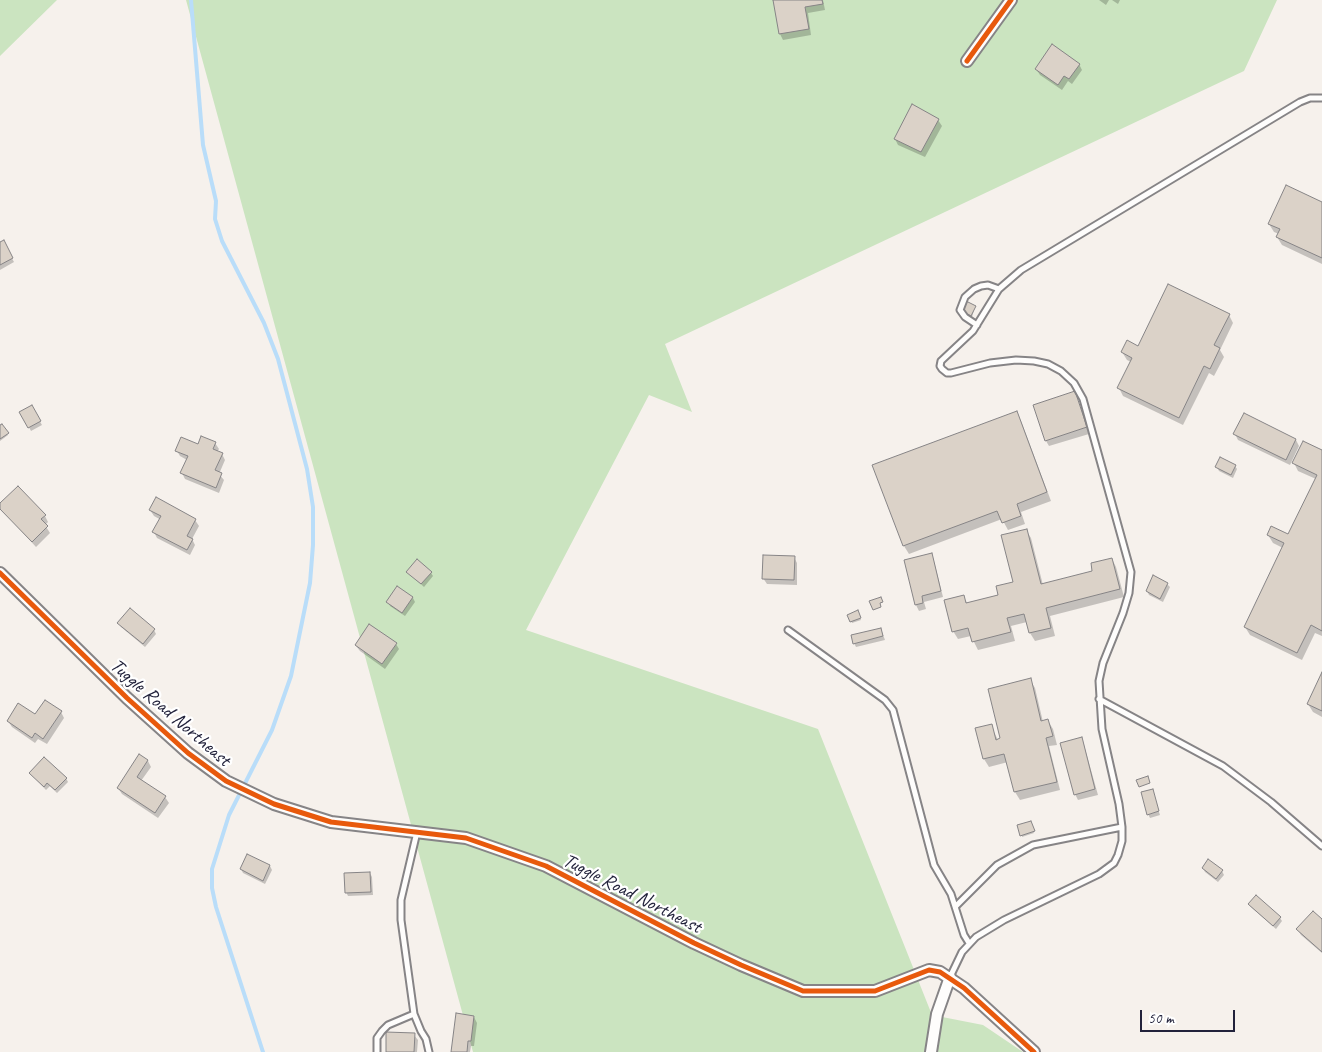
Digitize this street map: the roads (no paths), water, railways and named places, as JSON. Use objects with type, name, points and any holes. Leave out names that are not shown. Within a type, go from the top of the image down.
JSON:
[{"type":"street","points":[[967,61],[1011,0]]},
{"type":"street","name":"Tuggle Road Northeast","points":[[0,572],[127,698],[188,753],[226,781],[274,804],[331,822],[466,838],[546,866],[694,943],[741,965],[803,990],[875,991],[929,970],[940,972],[964,988],[1034,1052]]},
{"type":"street","points":[[931,1052],[937,1014],[950,977]]},
{"type":"lane","points":[[950,977],[962,952],[976,937],[1004,920],[1107,869],[1114,863],[1118,855],[1122,841],[1122,827],[1119,804],[1102,729],[1099,682],[1103,663],[1129,593],[1131,572],[1083,399],[1074,383],[1061,371],[1040,362],[1016,360],[981,365],[956,373],[944,371],[940,366],[943,359],[967,338],[999,289],[1012,276],[1300,102],[1310,98],[1322,98]]},
{"type":"lane","points":[[977,325],[965,317],[960,310],[965,297],[974,289],[982,286],[992,286],[999,289]]},
{"type":"lane","points":[[788,630],[885,700],[893,710],[934,865],[951,894],[964,935],[969,943]]},
{"type":"lane","points":[[1099,699],[1223,766],[1271,802],[1322,846]]},
{"type":"lane","points":[[956,906],[997,865],[1032,845],[1122,827]]},
{"type":"lane","points":[[417,832],[401,900],[401,920],[414,1014],[426,1039],[429,1052]]},
{"type":"lane","points":[[377,1052],[377,1038],[382,1031],[388,1025],[414,1014]]},
{"type":"waterway","points":[[191,0],[203,145],[216,201],[215,219],[222,241],[264,323],[278,359],[307,469],[313,507],[310,583],[291,676],[272,730],[229,815],[212,869],[212,888],[216,907],[263,1052]]}]
